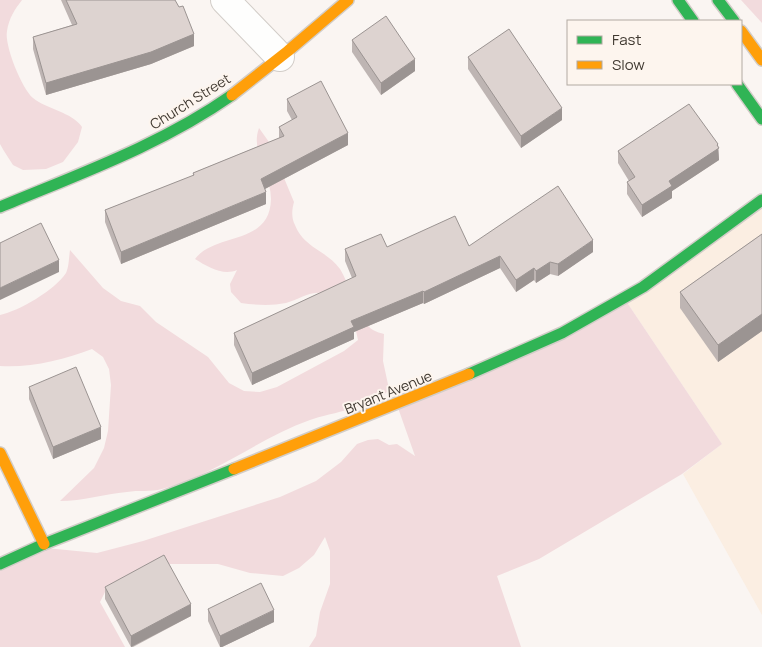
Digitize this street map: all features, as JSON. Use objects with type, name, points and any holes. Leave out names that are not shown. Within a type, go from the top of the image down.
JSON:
[{"type":"main road","name":"Church Street","points":[[0,207],[156,141],[182,127],[216,105],[280,57],[348,0]]},
{"type":"main road","points":[[678,0],[692,20]]},
{"type":"main road","points":[[718,0],[733,20]]},
{"type":"main road","points":[[742,32],[762,60]]},
{"type":"main road","points":[[739,85],[762,118]]},
{"type":"main road","name":"Bryant Avenue","points":[[0,564],[44,544],[434,390],[562,334],[643,287],[762,200]]},
{"type":"main road","points":[[0,453],[44,544]]},
{"type":"street","points":[[225,0],[280,57]]},
{"type":"shaded area","points":[[0,0],[22,0],[11,18],[7,38],[11,56],[24,86],[38,102],[66,114],[82,127],[78,142],[63,162],[46,169],[23,170],[13,165],[0,144]]},
{"type":"shaded area","points":[[741,0],[762,0],[762,23]]},
{"type":"shaded area","points":[[259,128],[269,142],[294,202],[292,210],[293,219],[299,233],[340,269],[368,326],[384,334],[383,361],[389,389],[376,400],[310,420],[291,428],[181,483],[158,490],[131,491],[60,501],[94,468],[104,448],[108,431],[111,385],[109,369],[103,357],[92,349],[70,357],[47,362],[23,366],[0,366],[0,315],[26,304],[45,293],[61,280],[66,273],[70,250],[103,288],[121,301],[140,306],[156,322],[208,357],[229,383],[244,391],[260,392],[277,387],[344,351],[358,340],[356,331],[324,293],[309,294],[280,304],[241,303],[231,292],[230,284],[237,270],[232,272],[221,271],[210,268],[195,259],[204,251],[216,245],[252,232],[262,224],[268,214],[271,199],[268,181],[257,146]]},
{"type":"shaded area","points":[[762,200],[762,615],[683,474],[722,444],[624,298]]},
{"type":"shaded area","points":[[624,298],[722,444],[682,474],[539,559],[497,576],[521,647],[309,647],[316,636],[320,612],[330,584],[330,551],[325,537],[314,555],[299,568],[283,576],[250,573],[218,564],[159,564],[105,592],[100,602],[125,647],[0,647],[0,570],[46,548],[97,553],[143,541],[280,497],[316,481],[341,462],[357,444],[368,440],[378,439],[389,445],[397,444],[415,456],[397,405]]},
{"type":"building","points":[[66,0],[175,0],[179,7],[183,6],[194,34],[151,52],[46,83],[33,37],[77,24]]},
{"type":"building","points":[[386,16],[415,59],[381,83],[352,40]]},
{"type":"building","points":[[509,29],[562,108],[521,136],[468,57]]},
{"type":"building","points":[[321,81],[348,133],[261,179],[266,192],[121,252],[105,210],[194,175],[193,173],[284,136],[279,127],[297,117],[287,99]]},
{"type":"building","points":[[689,104],[719,148],[669,181],[672,186],[642,205],[627,182],[635,177],[618,151]]},
{"type":"building","points":[[558,186],[593,240],[558,264],[550,262],[536,271],[534,268],[516,280],[500,256],[424,292],[351,321],[354,327],[252,373],[234,333],[356,276],[345,249],[381,234],[387,247],[455,216],[469,246]]},
{"type":"building","points":[[41,223],[59,260],[0,288],[0,243]]},
{"type":"building","points":[[762,234],[762,314],[718,345],[680,292]]},
{"type":"building","points":[[76,367],[101,427],[53,447],[29,387]]},
{"type":"building","points":[[164,555],[191,604],[131,636],[105,587]]},
{"type":"building","points":[[261,583],[274,610],[220,636],[208,609]]},
{"type":"traffic: fast","points":[[678,0],[692,20]]},
{"type":"traffic: fast","points":[[718,0],[733,20]]},
{"type":"traffic: fast","points":[[738,85],[762,119]]},
{"type":"traffic: fast","points":[[0,207],[148,144],[205,113],[232,95]]},
{"type":"traffic: fast","points":[[469,374],[562,333],[643,287],[762,200]]},
{"type":"traffic: fast","points":[[0,564],[44,544],[234,469]]},
{"type":"traffic: slow","points":[[232,95],[348,0]]},
{"type":"traffic: slow","points":[[742,32],[762,60]]},
{"type":"traffic: slow","points":[[234,469],[469,374]]},
{"type":"traffic: slow","points":[[0,453],[44,544]]}]
